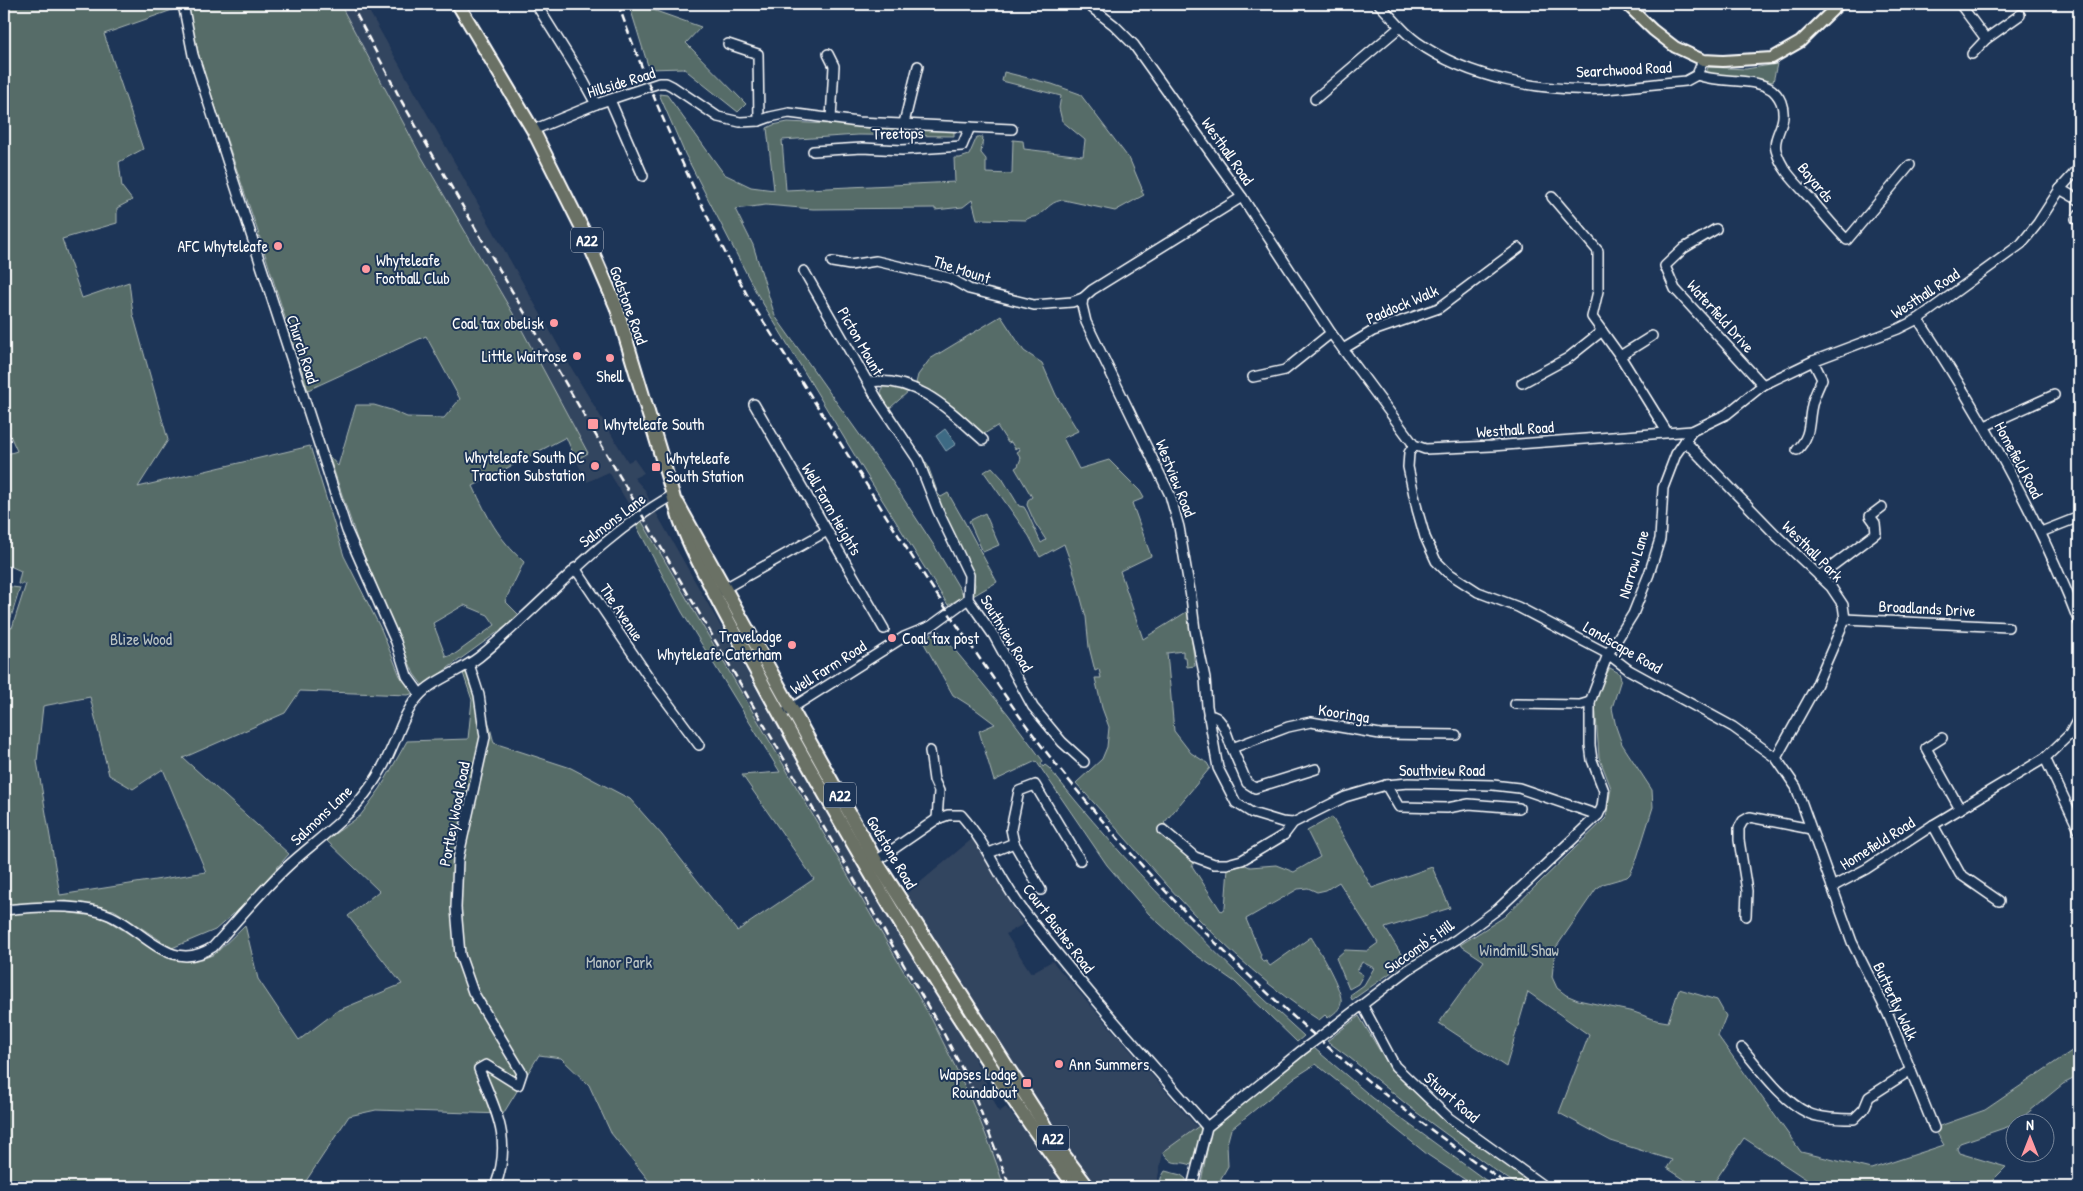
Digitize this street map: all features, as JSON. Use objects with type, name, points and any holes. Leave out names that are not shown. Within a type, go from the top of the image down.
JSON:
[{"type":"highway","name":"Godstone Road","points":[[458,4],[532,130],[583,230],[616,306],[673,495],[686,514],[720,592],[786,712],[866,866],[935,965]]},
{"type":"highway","name":"Godstone Road","points":[[786,712],[876,861],[935,965],[961,1020],[1066,1166],[1088,1187]]},
{"type":"highway","name":"Godstone Road","points":[[1066,1166],[1075,1187]]},
{"type":"main road","points":[[1626,4],[1653,30],[1675,47],[1703,60],[1749,61],[1772,58],[1800,42],[1839,4]]},
{"type":"street","name":"Church Road","points":[[182,4],[193,55],[347,531],[396,642],[407,676],[420,694]]},
{"type":"street","points":[[536,4],[596,104]]},
{"type":"street","name":"Westhall Road","points":[[1087,4],[1114,25],[1134,45],[1242,197],[1331,333],[1414,444],[1425,449],[1492,446],[1692,431],[1726,414],[1764,385],[1813,361],[1898,329],[1918,319],[2021,244],[2038,224],[2060,189],[2079,168]]},
{"type":"street","name":"Searchwood Road","points":[[1379,4],[1415,40],[1458,65],[1524,83],[1605,89],[1686,81],[1697,76]]},
{"type":"street","points":[[1960,4],[1986,39]]},
{"type":"street","points":[[1972,54],[1986,39],[2020,14]]},
{"type":"street","points":[[1315,99],[1400,27]]},
{"type":"street","points":[[728,44],[758,54],[759,121]]},
{"type":"street","points":[[828,54],[834,66],[831,119]]},
{"type":"street","points":[[1697,76],[1703,60]]},
{"type":"street","points":[[904,124],[918,66]]},
{"type":"street","name":"Bayards","points":[[1697,76],[1709,80],[1757,83],[1770,88],[1780,99],[1785,112],[1776,149],[1782,162],[1795,185],[1847,240],[1910,165]]},
{"type":"street","name":"Hillside Road","points":[[532,130],[596,104],[659,83],[666,83],[718,117],[740,122],[759,121],[789,113],[831,119],[1012,129]]},
{"type":"street","points":[[610,100],[643,176]]},
{"type":"street","name":"Treetops","points":[[814,151],[862,148],[902,150],[962,146],[970,127]]},
{"type":"street","points":[[2060,189],[2079,200]]},
{"type":"street","points":[[1083,298],[1092,290],[1242,197]]},
{"type":"street","points":[[1552,197],[1598,251],[1598,291],[1592,317],[1620,356],[1668,432]]},
{"type":"street","name":"Waterfield Drive","points":[[1716,229],[1684,248],[1666,266],[1675,289],[1764,385]]},
{"type":"street","name":"Paddock Walk","points":[[1344,349],[1373,331],[1440,308],[1518,248]]},
{"type":"street","name":"The Mount","points":[[832,262],[850,265],[876,261],[950,278],[969,289],[1034,305],[1072,302],[1083,298]]},
{"type":"street","name":"Picton Mount","points":[[804,272],[893,424]]},
{"type":"street","name":"Westview Road","points":[[1083,298],[1082,305],[1086,322],[1162,479],[1179,527],[1191,597],[1194,630],[1205,678],[1208,716],[1218,768],[1236,803],[1252,814],[1282,822],[1293,822]]},
{"type":"street","name":"Homefield Road","points":[[1918,319],[1985,426],[2041,532],[2063,579],[2079,622]]},
{"type":"street","points":[[1522,383],[1568,358],[1602,331]]},
{"type":"street","points":[[1253,377],[1285,370],[1331,333]]},
{"type":"street","points":[[1620,356],[1652,336]]},
{"type":"street","points":[[1797,450],[1805,442],[1809,430],[1813,400],[1822,379],[1813,361]]},
{"type":"street","points":[[868,382],[883,380],[910,386],[934,399],[983,440]]},
{"type":"street","points":[[1985,426],[2054,395]]},
{"type":"street","name":"Well Farm Heights","points":[[754,404],[884,629]]},
{"type":"street","name":"Southview Road","points":[[893,424],[918,460],[938,512],[969,575],[968,599],[994,636],[1033,707],[1062,742],[1084,762]]},
{"type":"street","name":"Narrow Lane","points":[[1590,702],[1608,654],[1633,614],[1649,574],[1660,539],[1663,488],[1676,454],[1692,431]]},
{"type":"street","name":"Westhall Park","points":[[1685,441],[1778,537],[1831,587],[1843,605],[1845,619]]},
{"type":"street","name":"Landscape Road","points":[[1414,444],[1409,453],[1408,467],[1425,537],[1436,561],[1454,578],[1478,592],[1518,607],[1608,654],[1629,670],[1733,726],[1776,758],[1796,787],[1832,887]]},
{"type":"street","name":"Salmons Lane","points":[[4,910],[46,906],[99,912],[135,931],[170,954],[184,956],[205,952],[213,947],[287,867],[343,819],[366,793],[381,770],[412,705],[420,694],[456,670],[470,664],[529,613],[574,568],[630,522],[673,495]]},
{"type":"street","points":[[1819,576],[1876,533],[1876,522],[1870,516],[1882,507]]},
{"type":"street","points":[[2041,532],[2079,517]]},
{"type":"street","points":[[720,592],[827,531]]},
{"type":"street","name":"The Avenue","points":[[574,568],[650,680],[699,745]]},
{"type":"street","name":"Well Farm Road","points":[[786,712],[904,637],[931,626],[968,599]]},
{"type":"street","points":[[1776,758],[1816,686],[1845,619]]},
{"type":"street","name":"Broadlands Drive","points":[[1845,619],[2008,627]]},
{"type":"street","name":"Portley Wood Road","points":[[470,664],[479,695],[485,737],[458,859],[456,908],[460,955],[473,992],[522,1073],[518,1085],[486,1065],[479,1068],[502,1130],[503,1158],[495,1187]]},
{"type":"street","points":[[1515,704],[1580,705],[1590,702],[1592,760],[1604,791],[1602,807],[1598,815]]},
{"type":"street","points":[[1208,716],[1214,715],[1219,718],[1247,782],[1255,788],[1316,769]]},
{"type":"street","name":"Homefield Road","points":[[1832,887],[1866,869],[2045,758],[2070,734],[2079,717]]},
{"type":"street","name":"Kooringa","points":[[1232,748],[1288,727],[1311,722],[1380,734],[1456,735]]},
{"type":"street","points":[[1942,738],[1926,748],[1960,809]]},
{"type":"street","points":[[930,751],[934,780],[939,791],[937,819]]},
{"type":"street","points":[[2045,758],[2079,830]]},
{"type":"street","name":"Southview Road","points":[[1163,830],[1194,857],[1214,864],[1227,864],[1242,860],[1284,835],[1293,822],[1345,797],[1386,785],[1432,783],[1519,788],[1598,815]]},
{"type":"street","points":[[1041,890],[1014,843],[1011,829],[1019,791],[1036,785],[1080,860]]},
{"type":"street","points":[[1386,785],[1400,807],[1447,808],[1469,804],[1519,808]]},
{"type":"street","name":"Court Bushes Road","points":[[876,861],[937,819],[948,815],[961,815],[973,828],[1021,908],[1069,968],[1207,1127]]},
{"type":"street","name":"Succomb's Hill","points":[[1207,1127],[1301,1051],[1363,1006],[1409,969],[1498,909],[1598,815]]},
{"type":"street","points":[[1746,916],[1747,891],[1739,840],[1743,821],[1750,817],[1811,829]]},
{"type":"street","points":[[1933,826],[1960,874],[1999,901]]},
{"type":"street","points":[[988,853],[1014,843]]},
{"type":"street","name":"Butterfly Walk","points":[[1832,887],[1852,942],[1888,1014],[1934,1128]]},
{"type":"street","name":"Stuart Road","points":[[1363,1006],[1396,1066],[1449,1118],[1546,1187]]},
{"type":"street","points":[[1742,1048],[1782,1094],[1808,1114],[1845,1119],[1854,1119],[1864,1109],[1868,1096],[1910,1070]]},
{"type":"street","points":[[1192,1187],[1207,1127]]},
{"type":"shaded area","points":[[340,4],[365,4],[566,359],[628,462],[634,459],[644,473],[634,478],[645,490],[651,504],[786,741],[974,1057],[999,1112],[1006,1107],[1063,1179],[1051,1187],[1004,1187],[981,1123],[932,1020],[641,520],[634,513],[609,472],[587,482],[576,460],[587,452],[515,317],[420,154]]},
{"type":"shaded area","points":[[945,429],[956,444],[946,451],[936,436]]},
{"type":"shaded area","points":[[972,839],[1023,924],[1006,934],[1031,973],[1052,961],[1197,1127],[1163,1152],[1156,1187],[1098,1187],[1091,1180],[1064,1142],[905,895]]},
{"type":"green space","name":"Blize Wood","points":[[4,4],[174,4],[175,9],[104,34],[143,149],[119,162],[122,187],[132,200],[117,208],[117,223],[62,239],[82,298],[129,282],[133,314],[168,440],[138,487],[310,446],[344,556],[381,629],[400,676],[414,693],[408,695],[300,691],[285,713],[183,758],[289,854],[246,903],[215,930],[172,948],[114,910],[66,901],[4,907],[4,586],[20,588],[8,627],[12,628],[26,584],[18,584],[21,571],[10,566],[4,567],[4,455],[17,451],[4,422]],"holes":[[[90,697],[109,775],[133,789],[163,769],[206,872],[60,895],[37,761],[43,706]]]},
{"type":"green space","points":[[185,4],[340,4],[420,154],[515,317],[588,453],[576,460],[566,437],[473,486],[494,527],[524,562],[505,601],[520,616],[423,686],[414,674],[357,539],[329,456],[338,466],[356,405],[374,405],[407,417],[444,418],[460,399],[426,336],[308,390],[258,232],[203,70]],"holes":[[[464,605],[488,615],[495,625],[455,654],[446,657],[433,623]]]},
{"type":"green space","points":[[629,4],[636,4],[701,27],[686,43],[746,104],[738,112],[683,68],[649,69]]},
{"type":"green space","points":[[1777,64],[1773,82],[1706,74],[1708,67],[1746,69]]},
{"type":"green space","points":[[1004,72],[1052,84],[1080,94],[1130,160],[1144,195],[1115,211],[1064,200],[1056,202],[1038,215],[1026,220],[977,219],[972,200],[963,207],[935,210],[935,208],[813,209],[766,205],[735,209],[753,245],[775,316],[884,469],[935,547],[964,596],[948,605],[756,292],[685,154],[659,94],[667,95],[724,174],[751,187],[774,190],[767,128],[788,122],[954,130],[954,136],[858,135],[782,140],[786,190],[955,182],[954,158],[969,155],[977,137],[983,137],[981,153],[986,159],[986,173],[1012,174],[1013,140],[1023,141],[1024,149],[1083,156],[1085,140],[1062,121],[1059,108],[1061,96],[1002,81]]},
{"type":"green space","points":[[1001,316],[1024,351],[1042,363],[1056,395],[1078,431],[1063,438],[1079,469],[1109,460],[1140,491],[1144,498],[1132,503],[1151,556],[1120,571],[1143,639],[1188,611],[1195,666],[1187,667],[1183,651],[1167,653],[1174,731],[1191,753],[1207,763],[1210,768],[1164,823],[1199,854],[1192,866],[1221,911],[1225,908],[1228,868],[1243,864],[1250,867],[1276,865],[1294,872],[1320,857],[1307,831],[1332,817],[1372,888],[1432,867],[1450,908],[1385,928],[1406,962],[1352,1000],[1350,995],[1364,985],[1374,968],[1362,962],[1357,971],[1363,975],[1358,984],[1349,989],[1336,958],[1345,950],[1367,951],[1378,943],[1339,882],[1326,890],[1317,892],[1308,888],[1298,889],[1246,919],[1261,955],[1260,957],[1263,962],[1266,961],[1270,966],[1311,937],[1330,970],[1341,997],[1339,1008],[1328,1018],[1325,1015],[1319,1020],[1284,996],[1220,940],[1190,910],[1076,783],[1102,759],[1107,747],[1109,727],[1102,708],[1095,678],[1101,678],[1099,669],[1095,671],[1089,647],[1086,617],[1064,544],[1040,557],[1029,536],[984,472],[992,467],[1002,478],[1019,506],[1024,507],[1041,543],[1046,540],[1035,523],[1027,505],[1028,500],[1032,497],[1015,468],[1018,466],[1021,458],[1017,452],[1020,450],[1018,447],[1015,449],[1011,442],[1008,443],[997,426],[984,434],[981,433],[950,406],[916,383],[918,375],[930,359]]},
{"type":"green space","points":[[883,385],[909,391],[890,408],[928,466],[938,494],[941,497],[948,493],[997,582],[973,596],[975,585],[971,570],[941,505],[926,466],[884,402],[881,393]]},
{"type":"green space","points":[[985,513],[999,545],[983,552],[969,521]]},
{"type":"green space","name":"Manor Park","points":[[641,520],[932,1020],[981,1123],[1004,1187],[650,1187],[650,1182],[611,1133],[589,1085],[561,1058],[539,1055],[503,1114],[376,1110],[349,1116],[302,1187],[4,1187],[4,914],[48,910],[102,917],[168,958],[185,960],[202,959],[215,954],[245,925],[258,979],[299,1040],[337,1011],[402,984],[348,916],[379,891],[326,840],[360,816],[380,789],[407,741],[468,739],[472,700],[463,673],[467,673],[480,689],[494,743],[571,768],[630,799],[662,835],[737,931],[814,879],[742,775],[780,772],[682,612],[636,525]]},
{"type":"green space","points":[[939,631],[1008,714],[1043,761],[1041,764],[1043,767],[1045,765],[1049,768],[1078,804],[1171,907],[1304,1036],[1297,1042],[1235,982],[1189,950],[1149,914],[1107,865],[1036,761],[994,781],[979,731],[995,724],[953,695],[921,638]]},
{"type":"green space","name":"Windmill Shaw","points":[[1610,668],[1619,673],[1621,679],[1612,708],[1616,727],[1622,744],[1652,790],[1653,807],[1630,874],[1627,877],[1603,884],[1596,889],[1555,949],[1552,977],[1557,988],[1566,995],[1578,1000],[1634,1012],[1668,1022],[1679,989],[1717,1000],[1726,1016],[1718,1036],[1801,1152],[1871,1169],[1944,1145],[1934,1128],[1985,1110],[2079,1046],[2079,1076],[2063,1084],[2026,1114],[2006,1114],[2006,1127],[1960,1143],[1957,1149],[1959,1153],[2006,1167],[1986,1187],[1818,1187],[1744,1138],[1711,1187],[1696,1187],[1667,1168],[1672,1160],[1611,1141],[1559,1113],[1589,1035],[1528,992],[1506,1067],[1439,1023],[1484,961],[1460,945],[1504,917],[1606,818],[1611,788],[1599,757],[1595,702],[1602,682]]},
{"type":"green space","points":[[1359,1016],[1392,1071],[1448,1123],[1537,1187],[1521,1187],[1499,1173],[1416,1112],[1327,1041]]},
{"type":"green space","points":[[1314,1048],[1373,1098],[1495,1187],[1476,1187],[1428,1155],[1316,1064],[1294,1078],[1231,1129],[1227,1144],[1228,1166],[1220,1180],[1236,1183],[1243,1187],[1200,1187],[1211,1130],[1259,1089]]},
{"type":"green space","points":[[1199,1126],[1202,1130],[1191,1165],[1176,1163],[1170,1160],[1163,1152]]},
{"type":"green space","points":[[1165,1171],[1181,1175],[1186,1179],[1186,1187],[1160,1187],[1161,1178]]},
{"type":"railway","points":[[351,4],[402,102],[944,1034],[971,1086],[1010,1187]]},
{"type":"railway","points":[[618,4],[679,156],[714,231],[752,304],[943,605],[1037,740],[1123,845],[1205,932],[1248,974],[1337,1055],[1383,1093],[1511,1187]]},
{"type":"place","name":"AFC Whyteleafe","points":[[278,246]]},
{"type":"place","name":"Whyteleafe Football Club","points":[[366,269]]},
{"type":"place","name":"Coal tax obelisk","points":[[554,323]]},
{"type":"place","name":"Little Waitrose","points":[[577,356]]},
{"type":"place","name":"Shell","points":[[610,358]]},
{"type":"place","name":"Whyteleafe South","points":[[593,424]]},
{"type":"place","name":"Whyteleafe South DC Traction Substation","points":[[595,466]]},
{"type":"place","name":"Whyteleafe South Station","points":[[656,467]]},
{"type":"place","name":"Coal tax post","points":[[892,638]]},
{"type":"place","name":"Travelodge Whyteleafe Caterham","points":[[792,645]]},
{"type":"place","name":"Ann Summers","points":[[1059,1064]]},
{"type":"place","name":"Wapses Lodge Roundabout","points":[[1027,1083]]}]
